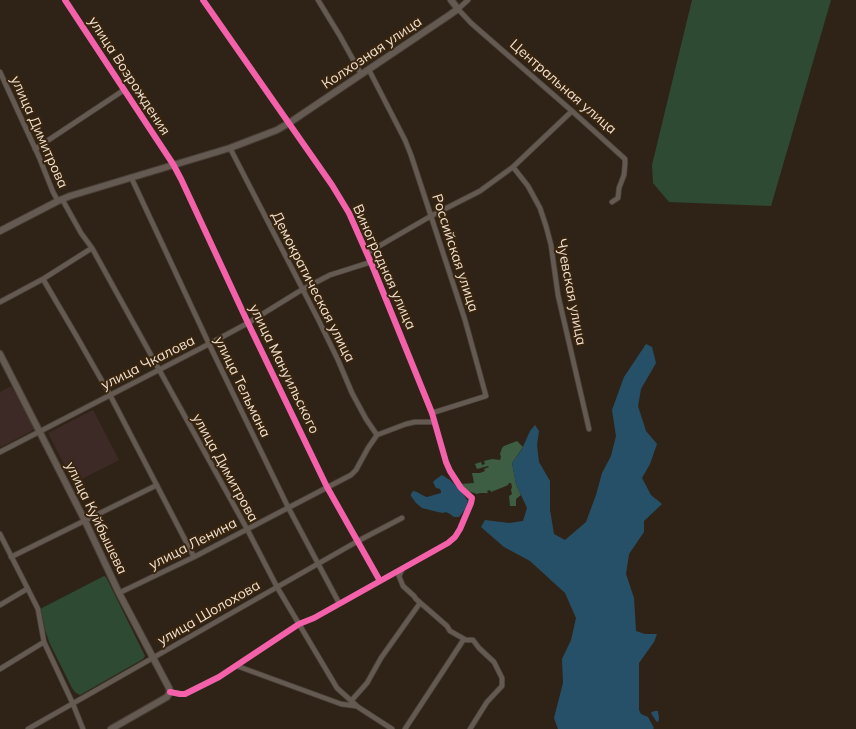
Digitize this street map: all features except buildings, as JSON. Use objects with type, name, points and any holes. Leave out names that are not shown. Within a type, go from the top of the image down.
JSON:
[{"type":"street","name":"улица Возрождения","points":[[65,0],[173,164]]},
{"type":"street","name":"Виноградная улица","points":[[203,0],[332,185],[349,213],[371,262],[432,413],[446,462],[461,488],[472,498],[460,529],[455,537],[448,543],[402,570]]},
{"type":"street","points":[[318,0],[361,74]]},
{"type":"street","name":"Центральная улица","points":[[451,0],[471,23],[625,159],[626,164],[619,188],[618,198],[612,202]]},
{"type":"street","name":"Колхозная улица","points":[[0,231],[60,200],[173,164],[230,148],[267,134],[289,123],[369,70],[458,9],[468,0]]},
{"type":"street","name":"Российская улица","points":[[369,70],[405,140],[411,155],[465,320],[486,396],[432,413]]},
{"type":"street","name":"улица Димитрова","points":[[0,72],[53,192],[92,248],[247,529],[277,587],[337,688],[356,706],[392,729]]},
{"type":"street","points":[[35,149],[124,90]]},
{"type":"street","points":[[367,253],[431,216],[480,191],[513,167],[572,111]]},
{"type":"street","name":"Демократическая улица","points":[[230,148],[303,289],[338,360],[352,393],[366,419],[377,435]]},
{"type":"street","name":"улица Мануильского","points":[[173,164],[328,487],[380,581]]},
{"type":"street","name":"Чуевская улица","points":[[513,167],[528,186],[540,208],[546,226],[551,245],[558,295],[589,430]]},
{"type":"street","name":"улица Тельмана","points":[[131,177],[288,507],[339,603]]},
{"type":"street","points":[[0,302],[43,279],[92,248]]},
{"type":"street","name":"улица Чкалова","points":[[0,452],[210,344],[248,323],[303,289],[330,275],[371,262]]},
{"type":"street","points":[[43,279],[110,395],[194,557]]},
{"type":"street","name":"улица Куйбышева","points":[[0,354],[85,521],[119,593],[154,657],[170,692]]},
{"type":"street","points":[[377,435],[406,424],[415,422],[434,422]]},
{"type":"street","name":"улица Ленина","points":[[119,593],[194,557],[351,475],[356,470],[377,435]]},
{"type":"street","points":[[12,557],[157,485]]},
{"type":"street","name":"улица Шолохова","points":[[28,729],[358,541],[402,518]]},
{"type":"street","points":[[0,534],[2,544],[12,557],[38,609],[44,642],[83,729]]},
{"type":"street","points":[[111,729],[161,701],[167,697],[170,692],[180,694],[189,693],[225,674],[299,624],[314,618],[402,570]]},
{"type":"street","points":[[402,570],[400,576],[403,586],[447,626],[450,631],[464,639],[473,640],[494,662],[502,678],[502,686],[487,702],[470,729]]},
{"type":"street","points":[[0,605],[27,589]]},
{"type":"street","points":[[352,701],[367,683],[381,658],[420,603]]},
{"type":"street","points":[[405,729],[464,639]]},
{"type":"street","points":[[0,670],[44,642]]},
{"type":"street","points":[[237,666],[341,704],[356,706]]},
{"type":"shaded area","points":[[11,386],[35,429],[1,447],[0,392]]},
{"type":"shaded area","points":[[93,410],[119,460],[74,483],[48,433]]},
{"type":"green space","points":[[692,0],[831,0],[771,206],[669,202],[653,183],[652,165]]},
{"type":"green space","points":[[517,441],[523,447],[512,463],[516,484],[521,495],[516,499],[516,506],[510,506],[509,496],[512,494],[511,483],[491,492],[490,490],[487,491],[488,493],[477,494],[468,491],[460,484],[474,483],[472,473],[480,473],[489,467],[477,469],[475,464],[481,462],[482,465],[485,464],[484,461],[492,459],[500,460],[502,448]]},
{"type":"green space","points":[[104,576],[106,577],[145,656],[143,659],[80,695],[72,688],[50,644],[45,630],[41,609]]},
{"type":"water","points":[[646,344],[652,347],[656,363],[641,389],[638,406],[646,431],[657,444],[650,464],[642,478],[651,495],[662,504],[644,521],[644,532],[629,554],[626,574],[634,598],[636,631],[645,634],[657,634],[654,642],[639,663],[639,710],[641,714],[648,717],[654,728],[558,729],[554,718],[563,683],[562,659],[571,640],[576,618],[565,593],[530,561],[504,547],[481,527],[485,520],[509,523],[523,521],[527,508],[516,484],[512,463],[522,449],[530,431],[535,425],[539,431],[537,445],[539,462],[550,481],[550,510],[554,534],[565,540],[586,522],[602,473],[611,456],[616,436],[612,410],[624,377]]},
{"type":"water","points":[[442,475],[450,480],[461,491],[468,501],[466,508],[459,517],[454,517],[446,512],[443,513],[422,508],[411,496],[413,491],[427,497],[441,493],[440,489],[436,488],[433,482]]},
{"type":"water","points":[[658,711],[658,722],[651,713]]},
{"type":"cycle path","points":[[65,0],[173,164],[327,487],[380,581]]},
{"type":"cycle path","points":[[170,692],[185,694],[219,677],[299,624],[314,618],[448,543],[455,537],[460,529],[472,498],[461,488],[446,462],[432,413],[372,265],[349,213],[332,185],[203,0]]}]
